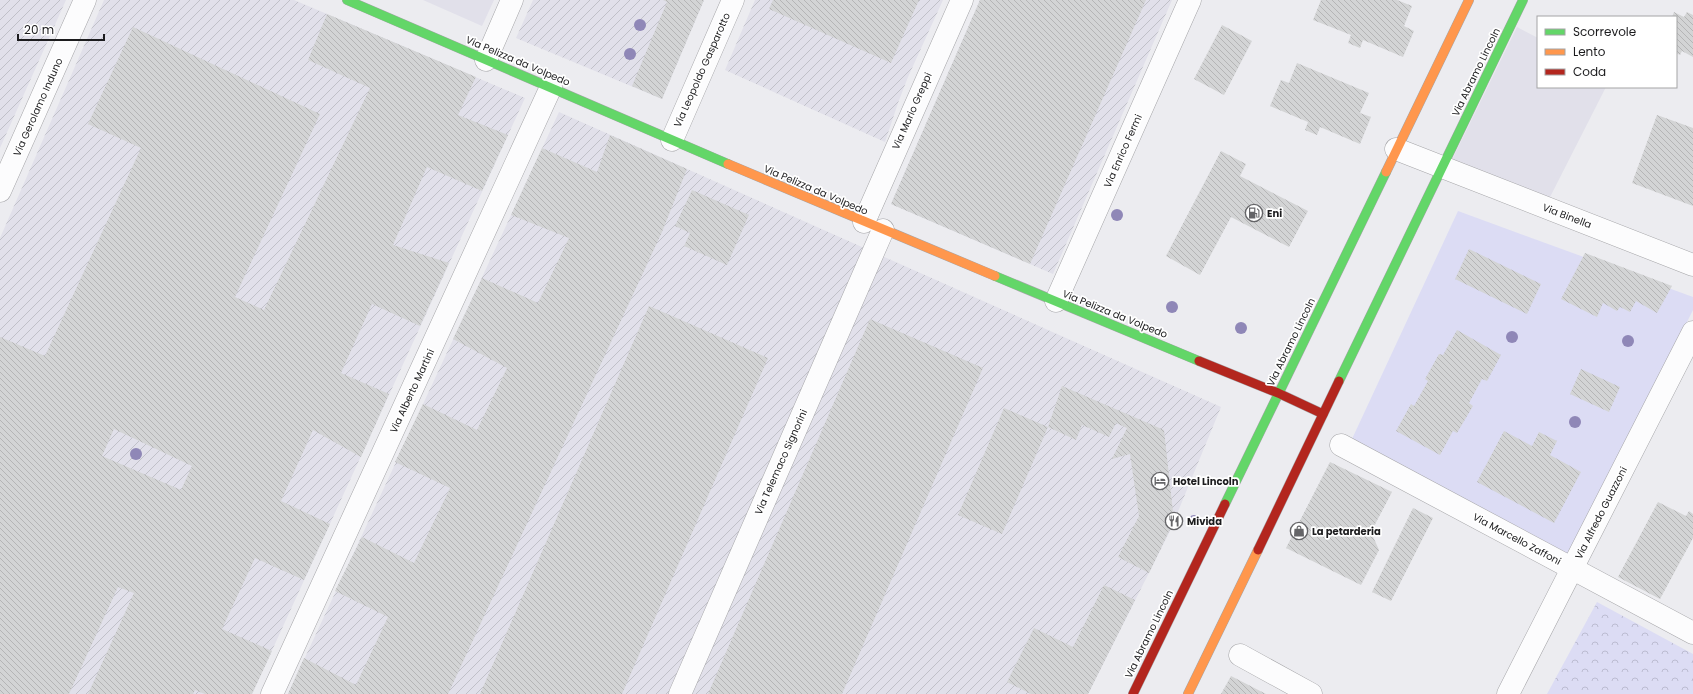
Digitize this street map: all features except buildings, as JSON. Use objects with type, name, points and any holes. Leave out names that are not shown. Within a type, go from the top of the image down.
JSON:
[{"type":"main road","name":"Via Pelizza da Volpedo","points":[[347,0],[873,226],[1278,392],[1323,414]]},
{"type":"main road","name":"Via Abramo Lincoln","points":[[1132,694],[1469,0]]},
{"type":"main road","name":"Via Abramo Lincoln","points":[[1188,694],[1523,0]]},
{"type":"street","name":"Via Gerolamo Induno","points":[[0,191],[85,0]]},
{"type":"street","points":[[486,60],[512,0]]},
{"type":"street","name":"Via Leopoldo Gasparotto","points":[[672,140],[733,0]]},
{"type":"street","name":"Via Mario Greppi","points":[[873,226],[962,0]]},
{"type":"street","name":"Via Enrico Fermi","points":[[1056,301],[1190,0]]},
{"type":"street","name":"Via Alberto Martini","points":[[272,694],[551,87]]},
{"type":"street","name":"Via Binella","points":[[1396,149],[1693,265]]},
{"type":"street","name":"Via Telemaco Signorini","points":[[680,694],[873,226]]},
{"type":"street","name":"Via Alfredo Guazzoni","points":[[1508,694],[1693,332]]},
{"type":"street","name":"Via Marcello Zaffoni","points":[[1341,445],[1693,633]]},
{"type":"street","points":[[1240,655],[1311,694]]},
{"type":"shaded area","points":[[0,0],[66,0],[0,148]]},
{"type":"shaded area","points":[[104,0],[294,0],[525,98],[252,694],[0,694],[0,238]]},
{"type":"shaded area","points":[[423,0],[494,0],[482,26]]},
{"type":"shaded area","points":[[533,0],[704,0],[662,99],[516,38]]},
{"type":"shaded area","points":[[755,0],[943,0],[908,77],[885,142],[725,70]]},
{"type":"shaded area","points":[[980,0],[1172,0],[1053,274],[891,204]]},
{"type":"shaded area","points":[[1517,27],[1537,37],[1537,88],[1605,88],[1547,203],[1449,166]]},
{"type":"shaded area","points":[[559,112],[1221,407],[1170,531],[1088,694],[288,694]]},
{"type":"green space","points":[[1458,211],[1693,297],[1693,310],[1569,557],[1352,439]]},
{"type":"green space","points":[[1597,602],[1693,654],[1693,694],[1547,694]]},
{"type":"traffic: fast","points":[[347,0],[728,164]]},
{"type":"traffic: fast","points":[[1339,381],[1523,0]]},
{"type":"traffic: fast","points":[[1225,504],[1386,172]]},
{"type":"traffic: fast","points":[[995,276],[1199,361]]},
{"type":"traffic: slow","points":[[1386,172],[1469,0]]},
{"type":"traffic: slow","points":[[728,164],[995,276]]},
{"type":"traffic: slow","points":[[1188,694],[1258,550]]},
{"type":"traffic: jam","points":[[1199,361],[1278,393],[1323,414]]},
{"type":"traffic: jam","points":[[1258,550],[1339,381]]},
{"type":"traffic: jam","points":[[1133,694],[1225,504]]},
{"type":"place","name":"Eni","points":[[1254,213]]},
{"type":"place","name":"Hotel Lincoln","points":[[1160,481]]},
{"type":"place","name":"Mivida","points":[[1174,521]]},
{"type":"place","name":"La petarderia","points":[[1299,531]]}]
